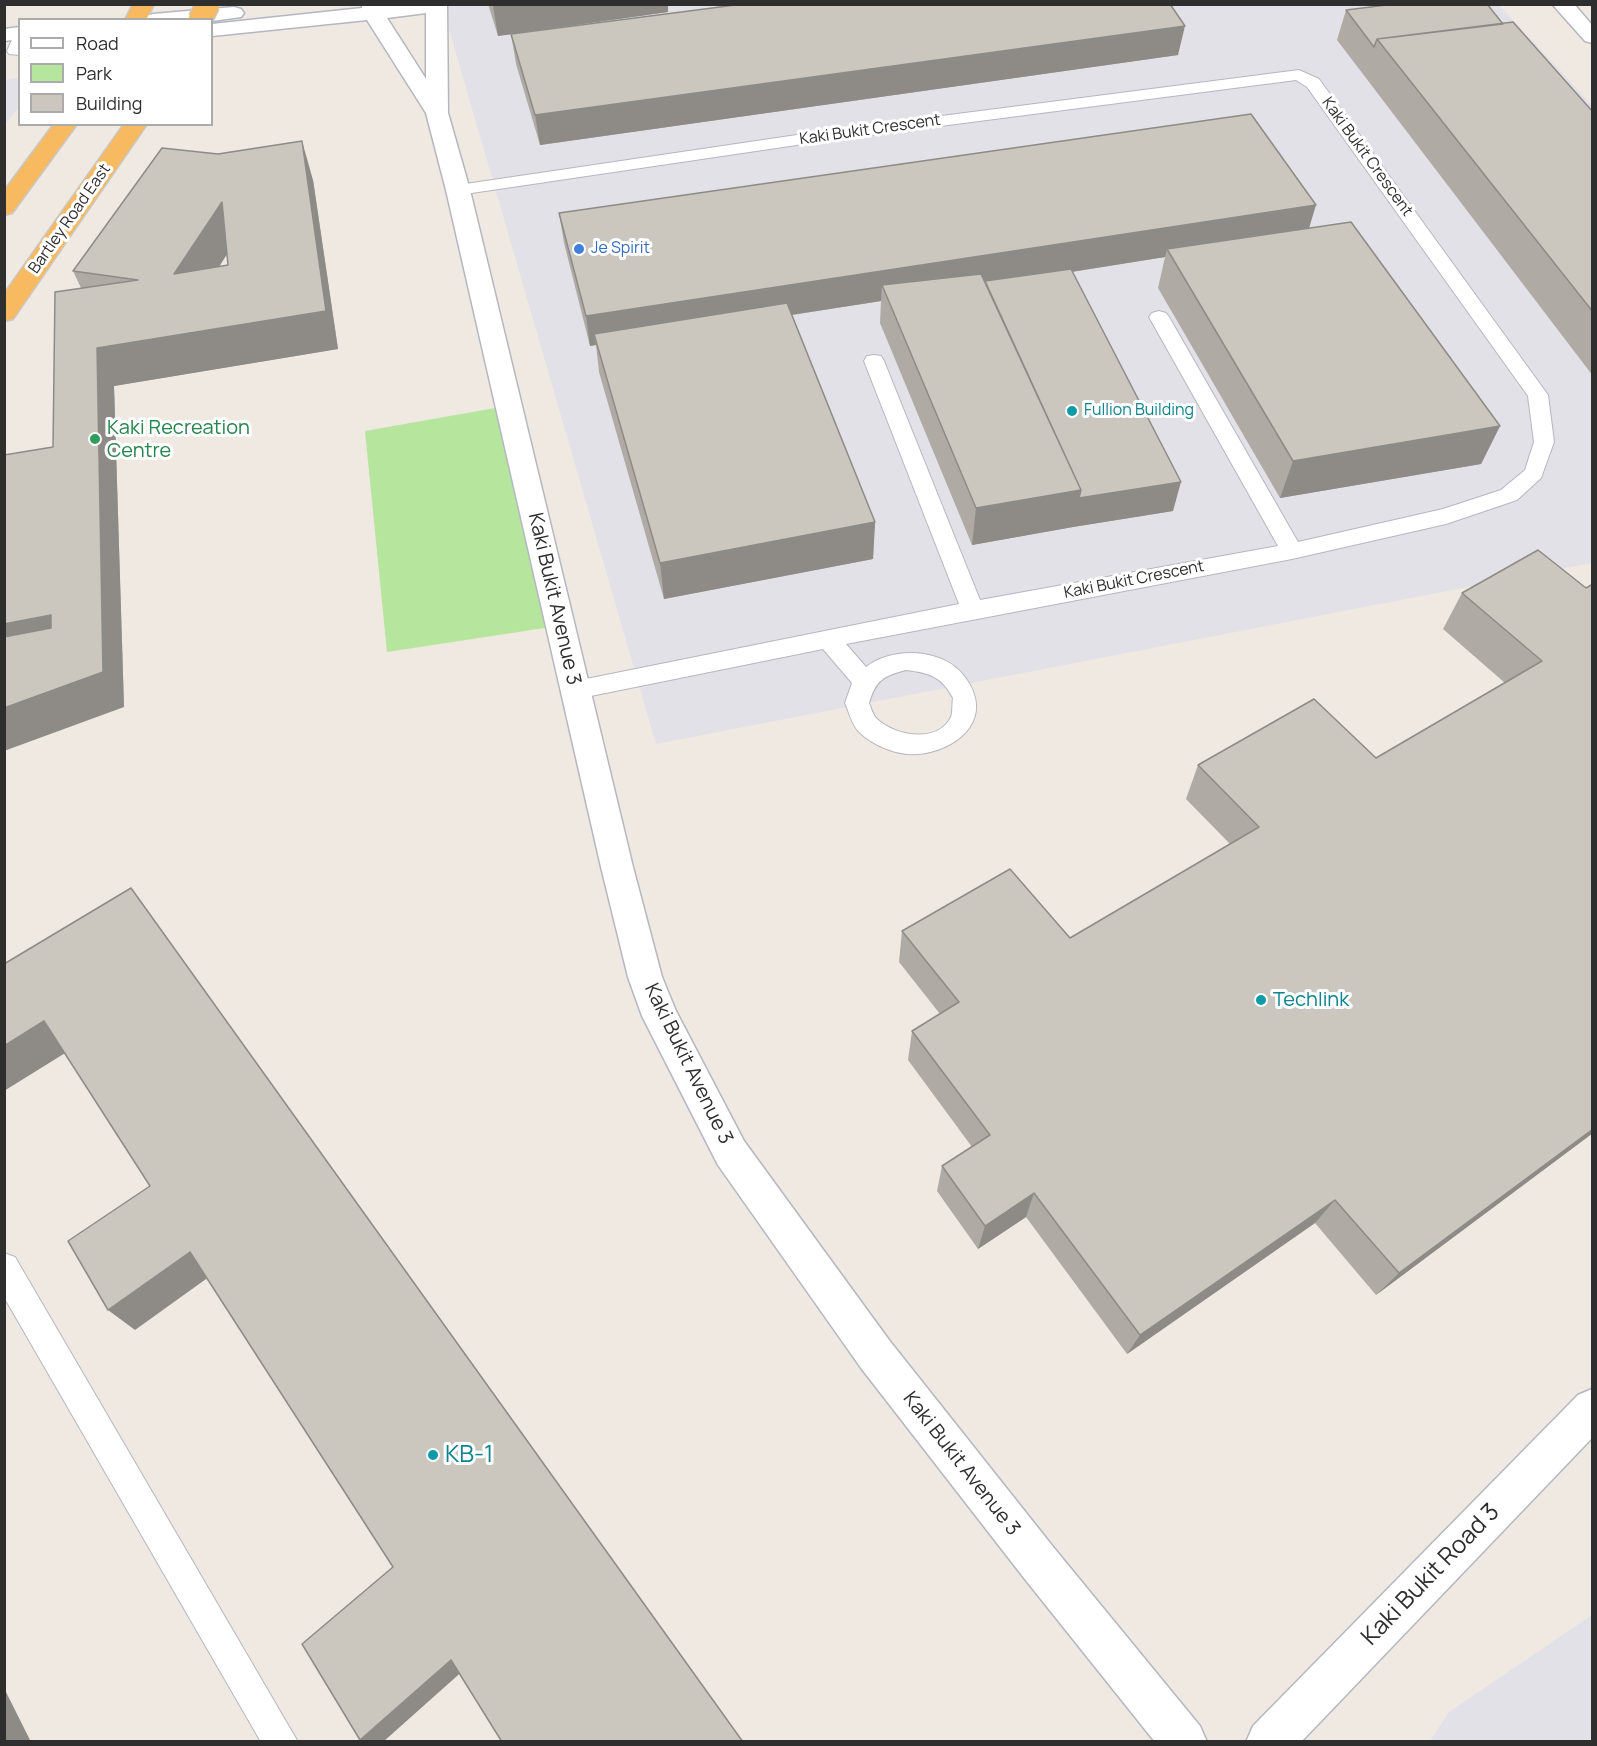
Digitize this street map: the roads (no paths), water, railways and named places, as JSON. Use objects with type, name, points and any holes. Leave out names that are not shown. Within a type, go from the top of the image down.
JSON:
[{"type":"highway","points":[[136,18],[144,4]]},
{"type":"highway","points":[[201,18],[208,4]]},
{"type":"highway","points":[[4,208],[65,126]]},
{"type":"highway","name":"Bartley Road East","points":[[4,314],[135,126]]},
{"type":"street","points":[[171,18],[314,4]]},
{"type":"street","points":[[1562,4],[1593,37]]},
{"type":"street","points":[[213,30],[373,9],[436,5]]},
{"type":"street","name":"Kaki Bukit Avenue 3","points":[[436,5],[437,113],[459,190],[645,977],[660,1016],[731,1152],[876,1354],[1184,1742]]},
{"type":"street","name":"Kaki Bukit Avenue 3","points":[[373,9],[437,113]]},
{"type":"street","name":"Kaki Bukit Road 3","points":[[1269,1742],[1593,1409]]},
{"type":"lane","name":"Kaki Bukit Crescent","points":[[459,190],[840,134],[1292,74],[1306,77],[1313,83],[1538,395],[1544,442],[1534,473],[1509,495],[1446,516],[1292,551],[912,622]]},
{"type":"lane","points":[[1159,317],[1292,551]]},
{"type":"lane","points":[[874,361],[973,610]]},
{"type":"lane","points":[[576,690],[912,622],[931,664]]},
{"type":"lane","points":[[828,639],[864,681]]},
{"type":"lane","points":[[906,661],[931,664],[954,678],[965,698],[962,721],[944,738],[917,746],[888,740],[866,724],[858,703],[864,681],[882,667],[906,661]]},
{"type":"lane","points":[[4,1267],[281,1742]]},
{"type":"place","name":"Je Spirit","points":[[579,249]]},
{"type":"place","name":"Fullion Building","points":[[1072,411]]},
{"type":"place","name":"Kaki Recreation Centre","points":[[95,439]]},
{"type":"place","name":"Techlink","points":[[1261,1000]]},
{"type":"place","name":"KB-1","points":[[433,1455]]}]
